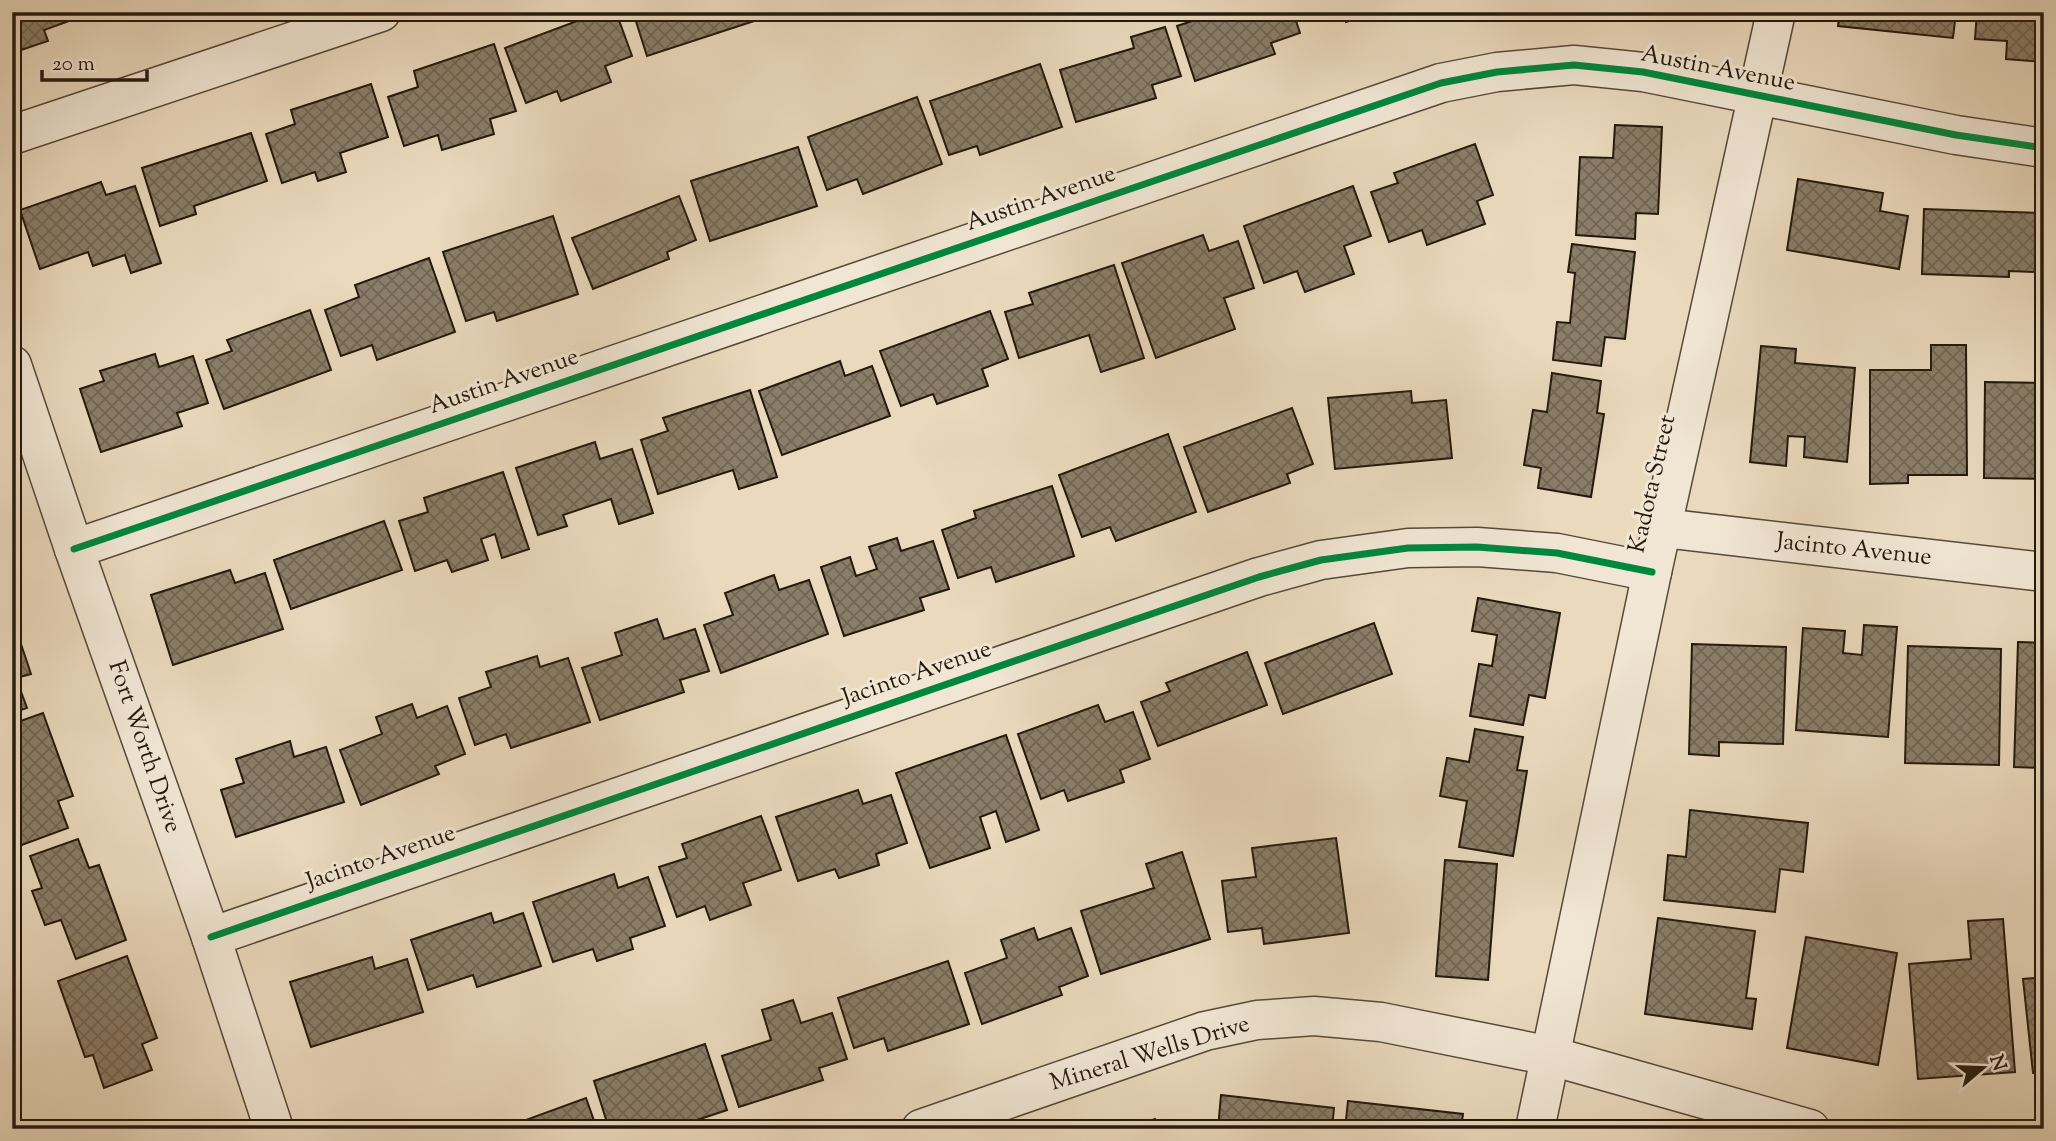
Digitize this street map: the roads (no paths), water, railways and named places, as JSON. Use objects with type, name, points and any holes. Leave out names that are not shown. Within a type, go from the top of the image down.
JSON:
[{"type":"street","points":[[12,135],[381,12]]},
{"type":"street","name":"Kadota Street","points":[[1535,1129],[1652,572],[1776,12]]},
{"type":"street","name":"Austin Avenue","points":[[75,549],[1441,83],[1497,72],[1574,65],[1643,72],[1956,135],[2044,148]]},
{"type":"street","name":"Fort Worth Drive","points":[[12,365],[211,937],[274,1129]]},
{"type":"street","name":"Jacinto Avenue","points":[[1663,528],[2044,572]]},
{"type":"street","name":"Jacinto Avenue","points":[[211,937],[1259,577],[1321,561],[1408,548],[1477,547],[1557,553],[1652,572]]},
{"type":"street","name":"Mineral Wells Drive","points":[[921,1129],[1205,1031],[1257,1020],[1314,1016],[1381,1022],[1551,1056],[1810,1129]]}]
